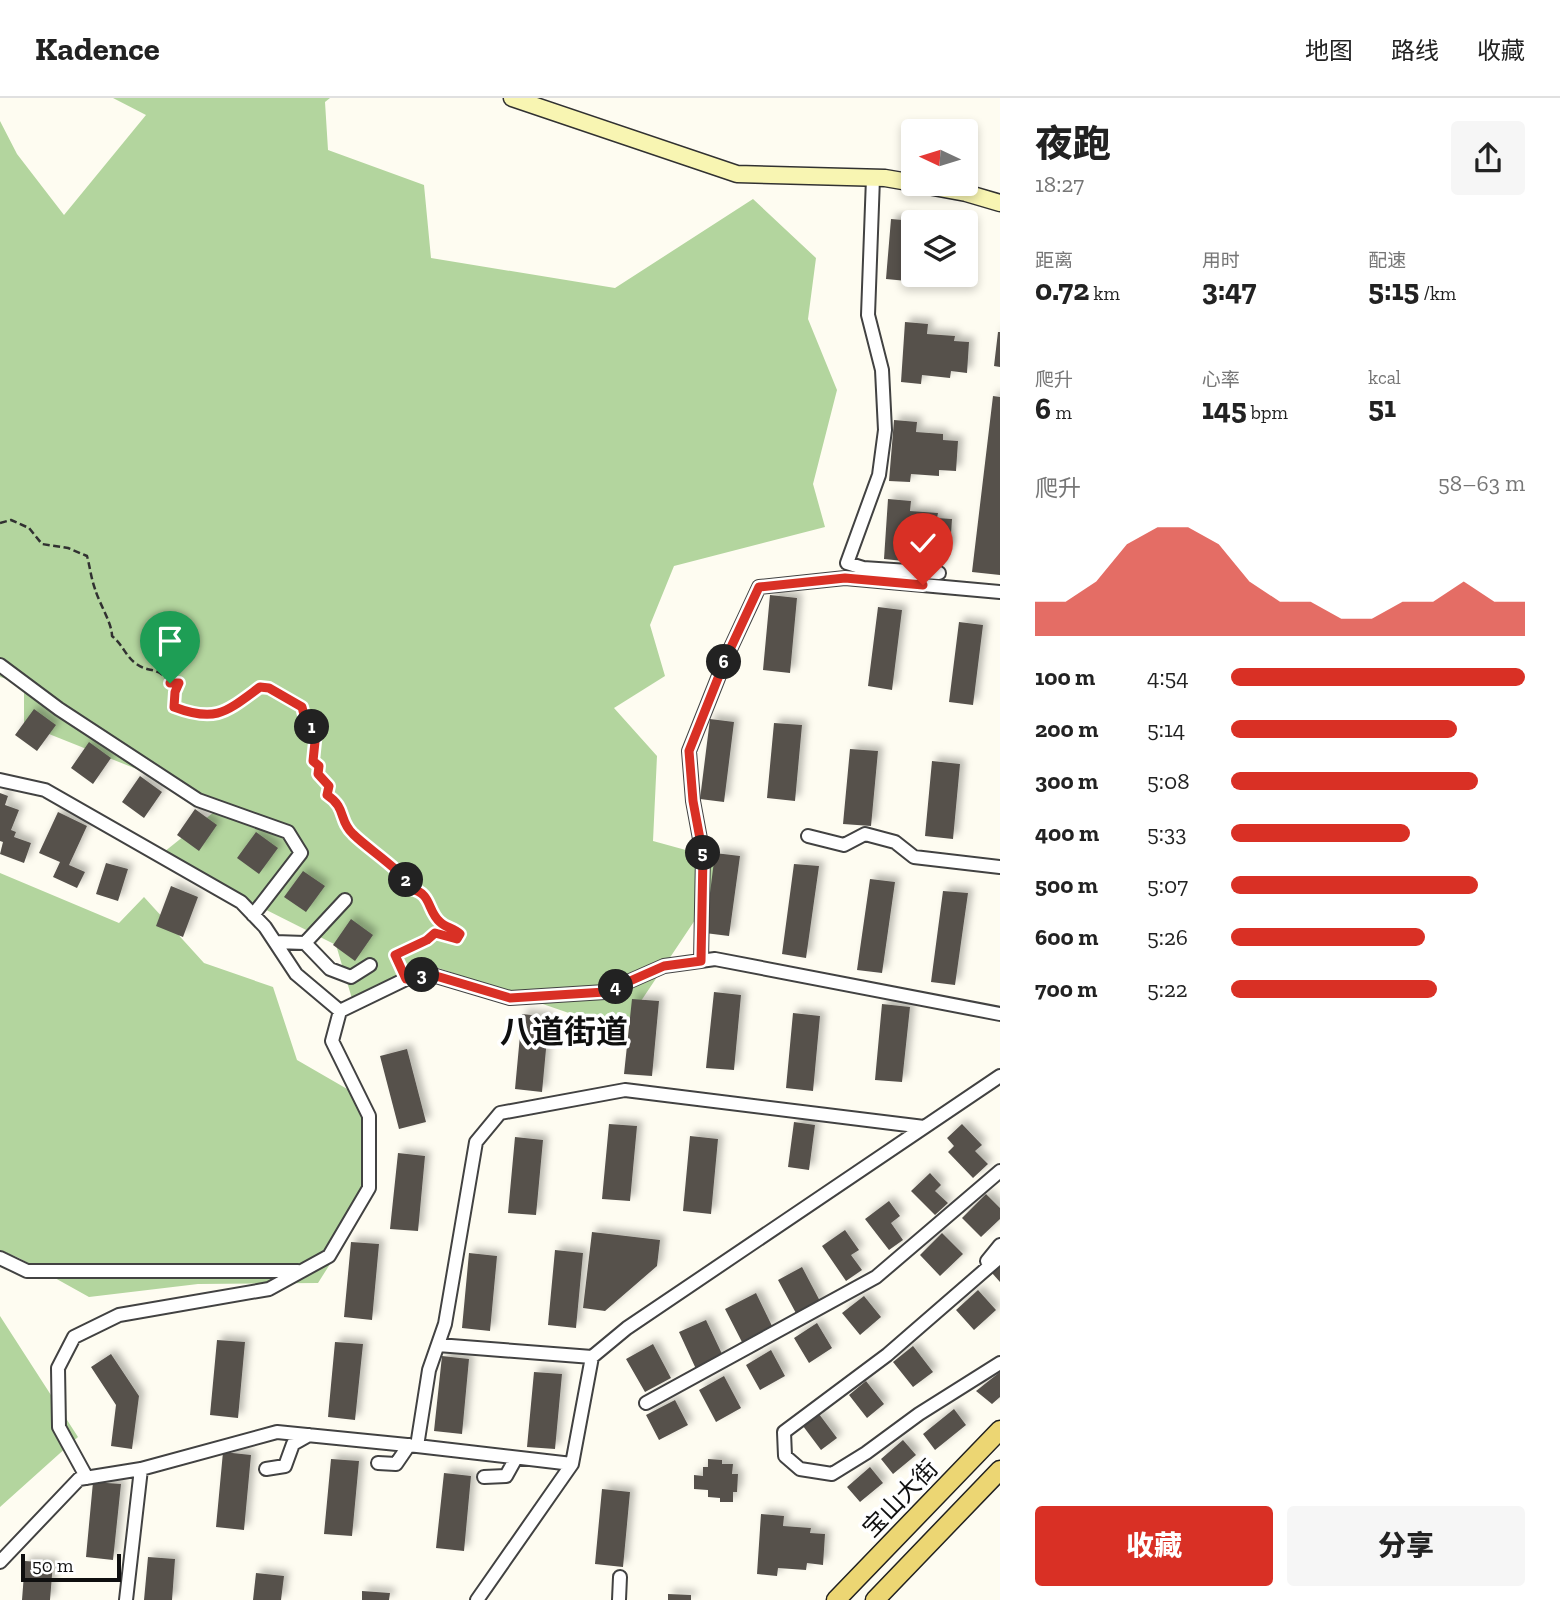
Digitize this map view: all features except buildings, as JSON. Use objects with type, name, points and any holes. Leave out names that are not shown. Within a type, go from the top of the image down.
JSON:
[{"type":"main road","name":"宝山大街","points":[[836,1600],[1000,1430]]},
{"type":"main road","points":[[875,1600],[1000,1470]]},
{"type":"street","points":[[512,98],[737,174],[901,181]]},
{"type":"street","points":[[873,178],[868,315],[881,370],[885,430],[879,475],[847,563],[863,568],[939,573]]},
{"type":"street","points":[[976,196],[1000,203]]},
{"type":"street","points":[[701,961],[703,855],[693,801],[689,751],[726,658],[759,587],[845,578],[1000,592]]},
{"type":"street","points":[[0,665],[59,709],[198,800],[288,832],[301,853],[253,915]]},
{"type":"street","points":[[0,780],[46,790],[241,902],[275,942],[296,974],[340,1011]]},
{"type":"street","points":[[808,836],[844,845],[865,834],[895,842],[914,857],[1000,867]]},
{"type":"street","points":[[305,943],[345,900]]},
{"type":"street","points":[[275,942],[305,943],[330,968],[351,977],[370,965]]},
{"type":"street","points":[[87,1478],[59,1427],[58,1368],[74,1337],[119,1315],[269,1289],[329,1256],[369,1188],[369,1116],[332,1041],[340,1011],[406,979],[426,973],[510,998],[605,992],[664,966],[715,959],[1000,1014]]},
{"type":"street","points":[[477,1600],[572,1464],[592,1357],[627,1328],[1000,1076]]},
{"type":"street","points":[[378,1463],[396,1464],[413,1446],[429,1370],[445,1324],[476,1142],[500,1113],[625,1090],[924,1127]]},
{"type":"street","points":[[646,1403],[876,1277],[1000,1171]]},
{"type":"street","points":[[970,1284],[1000,1245]]},
{"type":"street","points":[[1000,1257],[887,1355],[785,1432],[785,1455],[800,1469],[832,1474],[919,1414],[1000,1363]]},
{"type":"street","points":[[0,1258],[27,1271],[302,1271]]},
{"type":"street","points":[[438,1345],[592,1357]]},
{"type":"street","points":[[0,1562],[79,1479],[141,1469],[277,1432],[572,1464]]},
{"type":"street","points":[[266,1469],[285,1466],[293,1444],[309,1435]]},
{"type":"street","points":[[484,1477],[506,1476],[516,1458]]},
{"type":"street","points":[[126,1600],[141,1469]]},
{"type":"street","points":[[619,1600],[620,1577]]},
{"type":"path","points":[[0,523],[11,520],[30,528],[42,544],[68,548],[87,555],[94,587],[112,629],[111,636],[122,644],[137,665],[163,672],[170,683],[179,683],[174,707],[198,716],[212,716],[236,704],[260,687],[269,688],[302,707],[305,719],[316,732],[313,761],[319,766],[318,774],[329,786],[327,795],[338,802],[346,828],[377,856],[396,867],[411,889],[419,890],[428,898],[440,922],[456,929],[460,934],[457,939],[435,933],[427,940],[395,955],[406,979]]},
{"type":"green space","points":[[113,98],[330,98],[325,102],[328,150],[424,185],[431,258],[615,288],[753,199],[816,258],[808,319],[837,390],[813,484],[825,527],[674,566],[650,625],[665,676],[614,708],[657,756],[653,841],[733,863],[621,1031],[424,963],[353,1002],[336,945],[159,856],[224,804],[24,724],[24,684],[0,677],[0,121],[17,154],[64,215],[146,115]]},
{"type":"green space","points":[[0,873],[119,923],[144,897],[204,963],[273,987],[297,1060],[361,1097],[370,1201],[318,1283],[198,1284],[89,1297],[0,1250]]},
{"type":"green space","points":[[0,1316],[78,1437],[0,1507]]},
{"type":"district","name":"八道街道","points":[[564,1032]]},
{"type":"route","points":[[170,683],[179,683],[174,707],[198,716],[212,716],[236,704],[260,687],[269,688],[302,707],[305,719],[316,732],[313,761],[319,766],[318,774],[329,786],[327,795],[338,802],[346,828],[386,863],[396,867],[411,889],[419,890],[428,898],[440,922],[456,929],[460,934],[457,939],[435,933],[427,940],[395,955],[406,979],[426,973],[510,998],[605,992],[664,966],[701,961],[703,855],[693,801],[689,751],[726,658],[759,587],[845,578],[923,585]]}]
